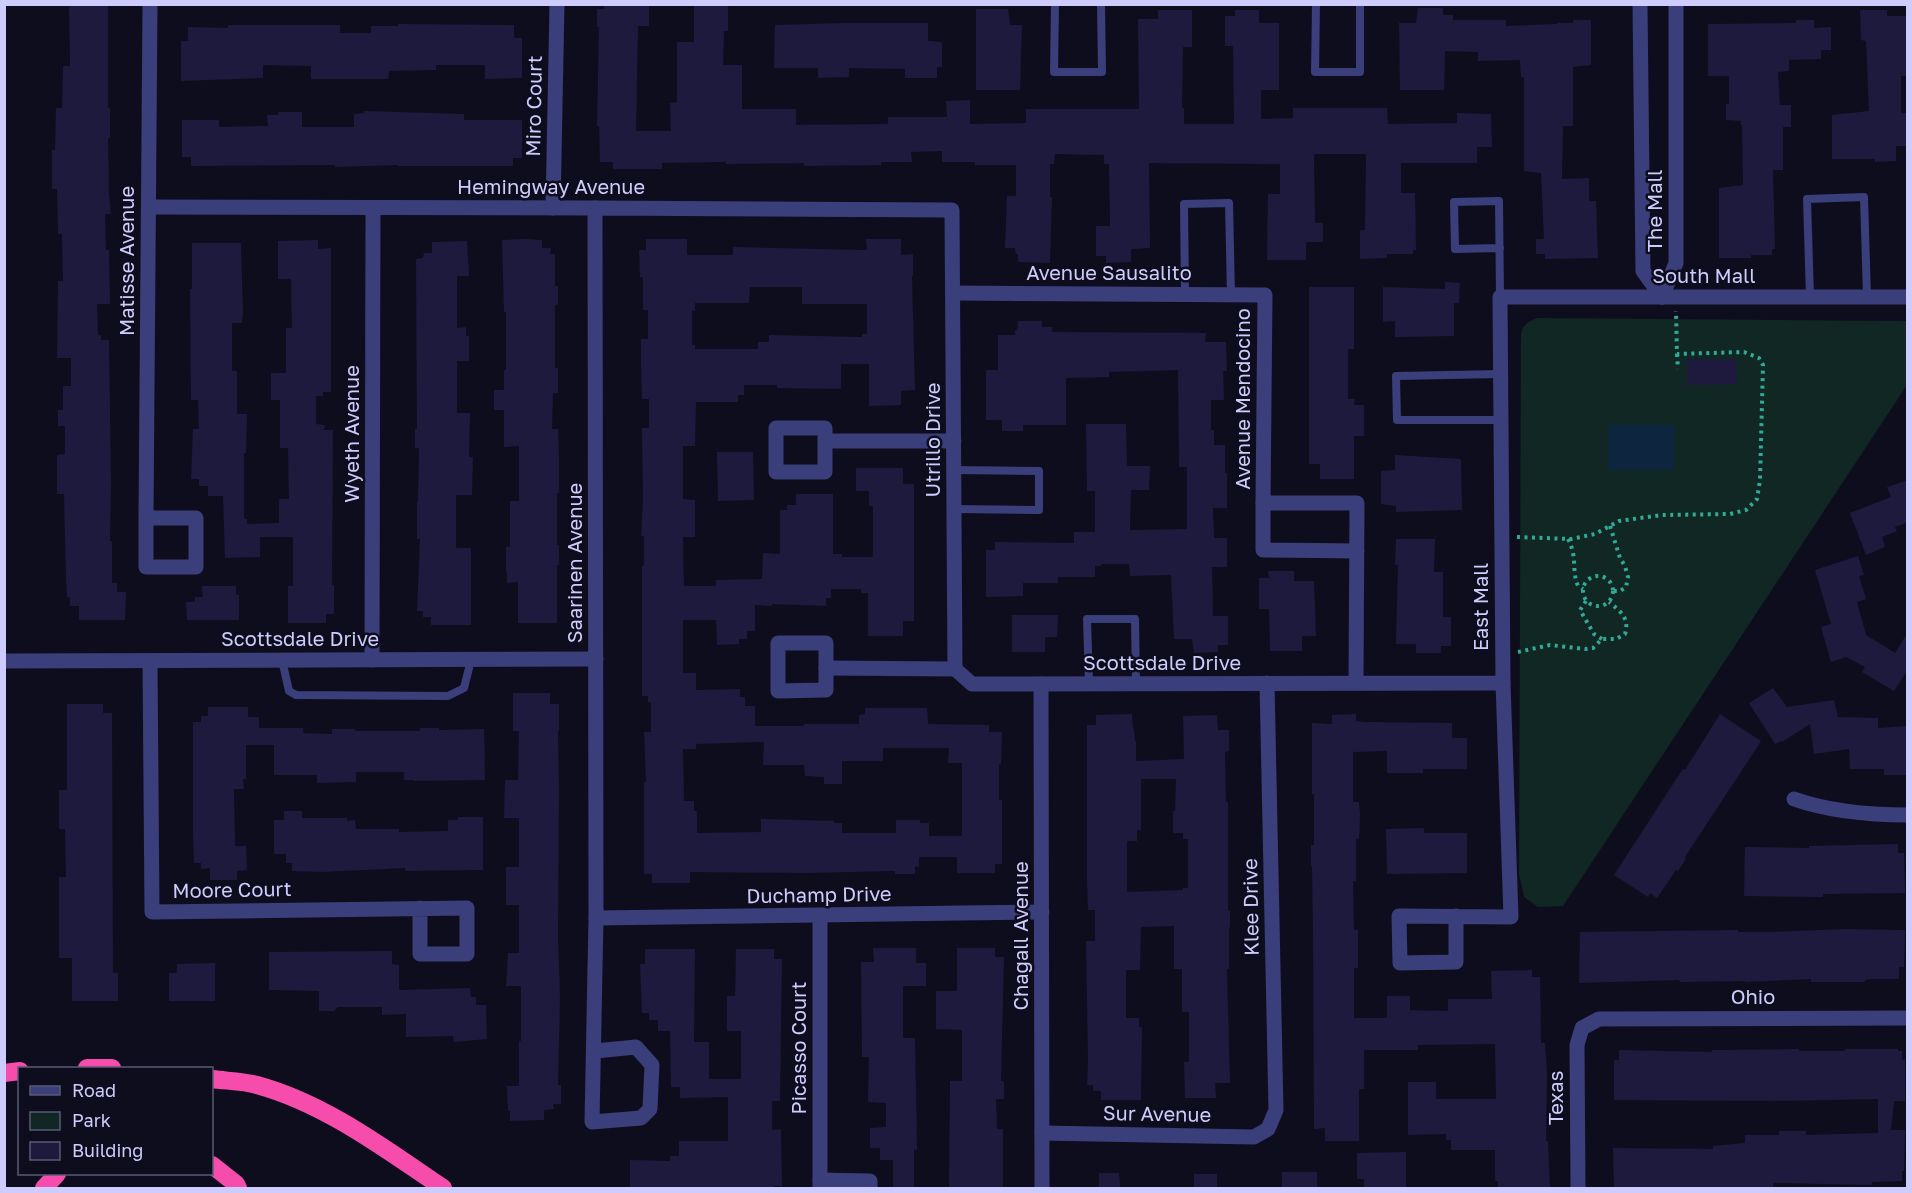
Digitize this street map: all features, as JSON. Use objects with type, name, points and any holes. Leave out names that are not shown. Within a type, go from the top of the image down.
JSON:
[{"type":"highway","points":[[213,1079],[256,1085],[306,1102],[376,1142],[443,1188]]},
{"type":"highway","points":[[213,1166],[238,1188]]},
{"type":"highway","points":[[44,1188],[55,1175]]},
{"type":"street","name":"Matisse Avenue","points":[[147,518],[196,518],[196,567],[146,567],[150,4]]},
{"type":"street","name":"Miro Court","points":[[554,208],[557,4]]},
{"type":"street","name":"The Mall","points":[[1640,4],[1643,271],[1669,297]]},
{"type":"street","name":"The Mall","points":[[1669,297],[1676,263],[1676,4]]},
{"type":"street","name":"Hemingway Avenue","points":[[149,207],[952,210]]},
{"type":"street","name":"Wyeth Avenue","points":[[372,660],[373,208]]},
{"type":"street","name":"Saarinen Avenue","points":[[595,208],[596,918],[592,1122],[642,1118],[650,1109],[652,1065],[636,1047],[595,1051]]},
{"type":"street","name":"Utrillo Drive","points":[[952,210],[955,669]]},
{"type":"street","name":"Avenue Sausalito","points":[[953,293],[1265,295]]},
{"type":"street","name":"Avenue Mendocino","points":[[1265,295],[1263,550],[1357,550]]},
{"type":"street","name":"South Mall","points":[[1500,297],[1908,297]]},
{"type":"street","name":"East Mall","points":[[1456,916],[1511,917],[1502,654],[1500,297]]},
{"type":"street","points":[[825,441],[954,441]]},
{"type":"street","name":"Avenue Mendocino","points":[[1263,503],[1357,503],[1356,683]]},
{"type":"street","points":[[778,644],[826,644],[826,669],[826,690],[778,691],[778,644]]},
{"type":"street","name":"Scottsdale Drive","points":[[4,661],[596,659]]},
{"type":"street","name":"Moore Court","points":[[150,661],[152,912],[420,908]]},
{"type":"street","points":[[826,669],[955,669]]},
{"type":"street","name":"Scottsdale Drive","points":[[955,669],[972,684],[1503,683]]},
{"type":"street","name":"Chagall Avenue","points":[[1041,684],[1042,1188]]},
{"type":"street","name":"Klee Drive","points":[[1267,684],[1276,1110],[1268,1129]]},
{"type":"street","points":[[1794,798],[1818,807],[1848,812],[1908,814]]},
{"type":"street","name":"Duchamp Drive","points":[[596,918],[1042,912]]},
{"type":"street","name":"Picasso Court","points":[[820,916],[820,1184],[870,1181],[870,1188]]},
{"type":"street","points":[[1399,916],[1456,916],[1456,962],[1400,963],[1399,916]]},
{"type":"street","name":"Ohio","points":[[1599,1019],[1908,1018]]},
{"type":"street","name":"Texas","points":[[1578,1188],[1576,1045],[1582,1028],[1599,1019]]},
{"type":"street","name":"Sur Avenue","points":[[1042,1133],[1254,1137],[1268,1129]]},
{"type":"lane","points":[[1054,4],[1054,72],[1102,72],[1101,4]]},
{"type":"lane","points":[[1316,4],[1315,72],[1360,72],[1360,4]]},
{"type":"lane","points":[[1810,297],[1807,199],[1864,197],[1867,297]]},
{"type":"lane","points":[[1500,248],[1455,249],[1454,202],[1499,201],[1500,248],[1500,297]]},
{"type":"lane","points":[[1185,294],[1184,204],[1229,203],[1231,295]]},
{"type":"lane","points":[[1500,375],[1396,376],[1397,420],[1501,420]]},
{"type":"lane","points":[[954,470],[1039,471],[1039,510],[954,509]]},
{"type":"lane","points":[[1089,684],[1087,619],[1135,619],[1136,684]]},
{"type":"lane","points":[[282,660],[289,691],[296,695],[448,696],[464,688],[471,660]]},
{"type":"path","points":[[1669,297],[1678,369]]},
{"type":"path","points":[[1501,536],[1568,538],[1595,534],[1619,521],[1667,513],[1730,514],[1746,510],[1757,499],[1760,480],[1763,365],[1759,358],[1744,352],[1677,354]]},
{"type":"path","points":[[1610,526],[1628,578],[1626,586],[1620,591],[1613,591]]},
{"type":"path","points":[[1568,538],[1575,551],[1575,577],[1578,586],[1583,589]]},
{"type":"path","points":[[1599,576],[1608,580],[1613,591],[1609,602],[1601,606],[1593,606],[1586,601],[1583,589],[1590,578],[1599,576]]},
{"type":"path","points":[[1586,601],[1580,609],[1594,634],[1602,639],[1616,639],[1625,634],[1628,626],[1625,616],[1609,602]]},
{"type":"path","points":[[1502,654],[1550,645],[1585,650],[1593,648],[1602,639]]},
{"type":"green space","points":[[1537,318],[1908,321],[1907,385],[1563,906],[1538,907],[1524,897],[1519,874],[1521,334],[1526,324]]},
{"type":"water","points":[[1609,425],[1674,425],[1674,470],[1609,470]]},
{"type":"building","points":[[69,4],[108,4],[110,138],[108,138],[111,214],[105,214],[106,250],[109,250],[110,304],[97,304],[98,335],[101,335],[101,340],[109,340],[112,583],[117,583],[117,592],[126,592],[125,620],[79,620],[79,606],[70,606],[70,597],[67,597],[64,494],[57,494],[57,455],[65,454],[65,426],[58,426],[58,410],[63,410],[63,386],[71,386],[71,358],[57,358],[58,281],[63,281],[62,234],[58,234],[57,189],[52,189],[52,150],[55,150],[56,108],[62,108],[63,66],[70,66]]},
{"type":"building","points":[[604,4],[649,4],[649,26],[638,26],[636,131],[671,131],[670,103],[677,102],[677,42],[694,42],[694,4],[728,4],[728,31],[724,31],[723,65],[742,65],[742,109],[796,109],[796,125],[888,124],[888,117],[947,117],[946,101],[970,100],[970,124],[1026,123],[1026,109],[1139,109],[1138,19],[1158,19],[1158,10],[1192,10],[1192,47],[1183,47],[1184,124],[1234,124],[1233,46],[1225,46],[1225,16],[1235,16],[1235,10],[1259,10],[1259,23],[1279,23],[1279,90],[1261,90],[1261,119],[1293,118],[1293,108],[1387,108],[1388,124],[1457,123],[1457,113],[1491,114],[1492,147],[1477,147],[1477,163],[1401,163],[1401,193],[1415,193],[1416,250],[1413,250],[1413,254],[1387,254],[1387,258],[1360,259],[1360,230],[1365,230],[1366,154],[1314,154],[1315,223],[1323,223],[1323,242],[1306,242],[1306,260],[1267,260],[1268,194],[1280,194],[1280,164],[1149,163],[1150,248],[1131,249],[1131,262],[1106,263],[1106,256],[1096,256],[1096,226],[1110,226],[1109,164],[1104,164],[1104,155],[1055,154],[1054,164],[1050,164],[1050,197],[1052,197],[1050,263],[1018,262],[1015,248],[1005,248],[1007,196],[1016,196],[1016,165],[942,162],[942,151],[911,152],[912,162],[881,162],[881,165],[804,166],[804,163],[726,164],[726,162],[662,163],[662,169],[613,169],[613,162],[600,162],[599,126],[597,126],[599,27],[597,27],[597,9],[604,9]]},
{"type":"building","points":[[1418,8],[1443,8],[1443,15],[1453,15],[1453,20],[1506,20],[1506,26],[1591,20],[1591,65],[1573,67],[1573,126],[1563,126],[1562,179],[1589,178],[1589,201],[1596,201],[1598,258],[1545,259],[1545,254],[1536,254],[1536,239],[1544,239],[1541,173],[1524,171],[1524,77],[1521,77],[1520,60],[1478,61],[1478,52],[1445,51],[1444,90],[1400,90],[1399,23],[1416,23]]},
{"type":"building","points":[[976,9],[1008,9],[1010,25],[1022,25],[1020,90],[976,90]]},
{"type":"building","points":[[1860,10],[1887,10],[1887,16],[1908,16],[1908,76],[1901,76],[1901,113],[1908,113],[1908,146],[1896,146],[1896,161],[1832,159],[1832,115],[1869,111],[1866,41],[1861,40]]},
{"type":"building","points":[[1796,20],[1814,20],[1814,28],[1831,27],[1831,50],[1821,50],[1821,59],[1789,60],[1789,71],[1778,72],[1780,105],[1791,105],[1791,127],[1783,127],[1783,170],[1773,170],[1775,249],[1772,249],[1772,255],[1751,255],[1751,258],[1719,258],[1719,188],[1743,185],[1742,125],[1741,121],[1726,120],[1726,104],[1729,104],[1729,76],[1708,76],[1708,24],[1796,23]]},
{"type":"building","points":[[928,23],[928,41],[942,42],[942,67],[937,67],[937,78],[905,78],[905,69],[849,68],[849,77],[818,78],[818,68],[774,68],[775,25]]},
{"type":"building","points":[[398,24],[514,25],[514,38],[522,38],[522,78],[485,79],[485,65],[436,65],[436,70],[389,71],[388,79],[311,79],[311,66],[263,65],[263,78],[181,81],[181,41],[188,41],[188,27],[340,25],[340,33],[371,33],[371,26],[398,26]]},
{"type":"building","points":[[364,111],[464,114],[464,120],[522,120],[522,158],[513,158],[513,166],[335,167],[335,165],[191,166],[191,157],[182,157],[182,120],[219,120],[219,127],[268,126],[267,115],[278,115],[278,112],[302,112],[302,127],[354,127],[354,114],[364,113]]},
{"type":"building","points":[[646,239],[687,239],[687,255],[733,255],[733,247],[867,250],[866,239],[901,239],[901,255],[913,254],[915,390],[901,391],[901,405],[869,406],[869,364],[841,364],[841,389],[744,385],[744,395],[738,395],[738,402],[696,402],[695,446],[683,446],[683,499],[695,500],[695,537],[683,537],[684,586],[716,586],[716,580],[762,579],[763,553],[780,554],[780,510],[787,510],[787,505],[796,505],[796,494],[833,494],[833,554],[842,554],[842,557],[873,557],[873,506],[869,506],[869,491],[856,491],[856,468],[903,468],[903,484],[914,484],[914,621],[903,621],[903,636],[868,636],[868,593],[861,593],[861,589],[831,589],[831,598],[826,598],[826,606],[755,605],[755,631],[747,631],[747,639],[739,639],[739,644],[717,645],[716,620],[683,620],[683,673],[696,673],[696,690],[740,689],[740,697],[745,697],[745,706],[755,706],[755,726],[859,724],[859,715],[865,714],[865,708],[927,708],[928,724],[989,725],[989,732],[1002,732],[999,800],[1002,800],[1002,864],[995,864],[995,873],[957,873],[957,857],[919,857],[919,867],[915,866],[915,874],[895,874],[895,871],[690,872],[690,883],[652,883],[652,874],[644,874],[644,782],[646,782],[644,732],[651,732],[651,702],[648,702],[648,696],[642,696],[644,536],[641,536],[642,428],[649,428],[649,399],[642,399],[641,339],[648,339],[648,310],[643,310],[643,277],[640,277],[639,250],[646,250]],"holes":[[[750,287],[802,287],[802,304],[867,304],[867,334],[862,334],[862,337],[769,335],[769,342],[758,342],[758,349],[695,349],[695,345],[692,345],[692,311],[695,311],[695,303],[749,303]],[[764,742],[763,765],[804,765],[805,776],[824,777],[824,784],[842,784],[842,761],[883,761],[883,748],[949,748],[948,763],[962,763],[962,836],[929,836],[929,823],[920,823],[920,820],[896,820],[896,833],[842,833],[842,823],[834,823],[834,821],[761,819],[761,832],[697,833],[697,811],[694,811],[694,801],[684,801],[683,749],[696,749],[696,744]]]},
{"type":"building","points":[[318,240],[318,249],[331,248],[331,392],[323,392],[323,396],[316,396],[316,424],[325,425],[324,430],[333,430],[332,585],[334,585],[334,614],[326,614],[326,623],[288,623],[288,586],[293,586],[293,537],[260,537],[260,557],[225,558],[223,496],[208,496],[208,486],[199,486],[199,479],[191,479],[193,429],[199,429],[198,400],[191,400],[192,243],[241,243],[243,314],[242,323],[232,323],[232,371],[237,371],[237,414],[247,414],[246,453],[244,453],[244,519],[247,519],[247,524],[279,523],[279,499],[289,499],[288,448],[280,448],[280,400],[271,400],[271,373],[286,373],[286,328],[292,328],[291,279],[278,279],[278,241]]},
{"type":"building","points":[[502,240],[542,240],[542,248],[551,248],[550,254],[555,254],[555,286],[558,286],[558,305],[555,305],[555,368],[558,368],[558,393],[553,393],[552,429],[558,429],[559,456],[557,623],[518,623],[518,582],[507,583],[506,572],[506,547],[510,547],[510,501],[519,501],[519,446],[504,447],[504,410],[494,410],[494,390],[504,390],[504,370],[506,370]]},
{"type":"building","points":[[467,241],[469,276],[457,276],[457,328],[466,327],[466,336],[469,336],[469,361],[457,361],[457,413],[470,413],[469,457],[473,457],[472,495],[456,495],[456,548],[471,548],[471,625],[431,625],[431,617],[423,617],[423,611],[417,611],[420,539],[417,539],[419,448],[415,448],[415,429],[417,429],[416,259],[423,258],[424,253],[432,253],[432,242]]},
{"type":"building","points":[[1445,282],[1460,283],[1459,303],[1454,303],[1454,336],[1395,337],[1395,321],[1383,322],[1383,287],[1445,289]]},
{"type":"building","points":[[1309,287],[1354,287],[1354,349],[1348,349],[1348,399],[1355,399],[1354,405],[1364,405],[1364,436],[1354,436],[1354,479],[1320,479],[1320,464],[1309,464]]},
{"type":"building","points":[[1018,321],[1042,321],[1042,327],[1052,327],[1052,332],[1206,333],[1205,342],[1226,342],[1227,371],[1223,371],[1224,400],[1211,400],[1211,430],[1214,430],[1214,445],[1225,445],[1225,473],[1227,473],[1227,508],[1213,508],[1214,538],[1227,538],[1227,567],[1212,567],[1213,616],[1228,616],[1228,645],[1218,645],[1218,652],[1194,653],[1192,639],[1174,639],[1171,575],[1130,576],[1129,564],[1095,566],[1095,577],[1058,577],[1058,583],[1023,583],[1023,596],[986,597],[986,550],[995,550],[995,542],[1074,543],[1074,532],[1095,532],[1095,491],[1087,491],[1086,424],[1126,424],[1127,466],[1150,466],[1149,490],[1131,490],[1130,530],[1187,529],[1187,467],[1179,467],[1178,370],[1109,372],[1109,377],[1066,378],[1066,425],[1023,425],[1023,431],[1002,431],[1002,420],[986,420],[986,370],[998,370],[998,335],[1015,335]]},
{"type":"building","points":[[1687,359],[1736,359],[1737,384],[1687,385]]},
{"type":"building","points":[[717,452],[753,452],[754,500],[718,501]]},
{"type":"building","points":[[1395,455],[1461,459],[1462,510],[1396,512],[1396,506],[1381,504],[1381,471],[1395,470]]},
{"type":"building","points":[[1908,480],[1908,522],[1895,527],[1897,531],[1882,537],[1885,547],[1866,555],[1850,513],[1891,497],[1887,487]]},
{"type":"building","points":[[1396,539],[1435,539],[1434,572],[1443,572],[1443,617],[1451,617],[1451,646],[1441,646],[1441,653],[1416,653],[1416,644],[1396,644],[1398,565],[1395,565]]},
{"type":"building","points":[[1858,556],[1864,575],[1859,576],[1866,599],[1857,602],[1866,635],[1895,653],[1908,632],[1908,669],[1894,691],[1862,672],[1865,667],[1846,657],[1831,662],[1821,627],[1831,624],[1815,570]]},
{"type":"building","points":[[1268,571],[1294,571],[1294,581],[1314,581],[1316,636],[1302,636],[1302,651],[1270,651],[1269,609],[1259,609],[1259,578],[1269,578]]},
{"type":"building","points":[[202,586],[236,586],[236,595],[239,595],[239,620],[187,620],[186,602],[195,602],[195,597],[203,597]]},
{"type":"building","points":[[1012,615],[1058,615],[1057,637],[1045,637],[1045,652],[1012,652]]},
{"type":"building","points":[[1773,688],[1787,707],[1834,700],[1838,717],[1878,718],[1878,728],[1908,726],[1906,775],[1884,775],[1884,769],[1850,769],[1849,749],[1814,754],[1810,724],[1775,744],[1749,703]]},
{"type":"building","points":[[513,693],[550,693],[550,704],[559,704],[558,1085],[561,1085],[561,1104],[553,1104],[554,1109],[544,1110],[544,1120],[510,1121],[510,1111],[508,1111],[507,1086],[519,1086],[519,1041],[521,1041],[521,986],[506,986],[508,953],[519,953],[519,905],[506,905],[506,867],[519,867],[519,818],[504,818],[505,780],[518,780],[519,731],[513,731]]},
{"type":"building","points":[[67,704],[103,704],[103,713],[112,713],[113,973],[118,973],[118,1001],[72,1001],[72,958],[59,958],[59,877],[66,877],[65,829],[59,829],[59,790],[67,790]]},
{"type":"building","points":[[208,707],[248,707],[248,717],[259,717],[259,728],[303,728],[303,733],[332,734],[332,729],[420,731],[420,728],[484,729],[485,780],[414,781],[404,780],[404,772],[356,772],[356,782],[317,783],[317,775],[274,775],[274,745],[246,745],[244,789],[234,789],[235,846],[246,846],[247,870],[237,871],[237,880],[210,880],[210,868],[201,869],[201,863],[194,863],[193,833],[193,722],[201,722],[201,716],[208,716]]},
{"type":"building","points":[[1132,714],[1136,761],[1184,759],[1183,716],[1217,715],[1218,730],[1229,730],[1229,751],[1225,752],[1226,802],[1228,802],[1228,911],[1230,911],[1229,969],[1227,969],[1230,1083],[1215,1083],[1216,1098],[1185,1098],[1184,1062],[1189,1062],[1189,1012],[1182,1012],[1182,969],[1174,969],[1174,926],[1141,927],[1140,970],[1126,970],[1126,1018],[1139,1018],[1139,1027],[1142,1027],[1141,1100],[1101,1100],[1101,1091],[1093,1091],[1093,1085],[1087,1085],[1086,941],[1095,941],[1095,910],[1088,910],[1087,725],[1096,725],[1096,715]],"holes":[[[1141,779],[1176,779],[1173,833],[1183,833],[1183,839],[1188,839],[1188,888],[1127,892],[1127,841],[1137,841],[1137,830],[1141,830]]]},
{"type":"building","points":[[1356,714],[1356,721],[1366,722],[1452,723],[1452,738],[1467,738],[1467,769],[1423,769],[1423,773],[1387,773],[1387,751],[1353,752],[1353,802],[1359,802],[1360,815],[1359,839],[1356,839],[1356,881],[1353,881],[1354,930],[1358,930],[1358,968],[1354,968],[1354,1018],[1387,1018],[1387,996],[1410,996],[1410,1010],[1448,1011],[1448,999],[1492,999],[1491,971],[1532,970],[1532,977],[1540,977],[1541,1043],[1545,1043],[1547,1072],[1546,1141],[1548,1141],[1550,1188],[1498,1188],[1498,1181],[1495,1181],[1495,1150],[1451,1150],[1451,1140],[1446,1140],[1446,1134],[1408,1135],[1408,1082],[1436,1082],[1436,1099],[1496,1099],[1495,1044],[1418,1045],[1418,1050],[1364,1050],[1364,1089],[1359,1089],[1359,1141],[1325,1141],[1325,1128],[1314,1129],[1312,723],[1332,724],[1332,715]]},
{"type":"building","points":[[1720,714],[1761,741],[1678,871],[1676,870],[1657,898],[1650,893],[1648,897],[1614,875]]},
{"type":"building","points":[[284,811],[302,811],[302,818],[355,820],[356,829],[399,829],[399,832],[448,831],[448,820],[458,820],[458,817],[483,817],[483,870],[405,871],[405,868],[292,871],[292,863],[286,863],[286,854],[274,854],[274,820],[284,820]]},
{"type":"building","points":[[1424,828],[1424,833],[1467,833],[1467,873],[1387,874],[1386,829]]},
{"type":"building","points":[[1898,844],[1898,853],[1904,853],[1905,893],[1823,894],[1823,897],[1744,896],[1745,847],[1809,848],[1809,846]]},
{"type":"building","points":[[1845,929],[1905,930],[1904,967],[1899,967],[1899,979],[1871,979],[1865,982],[1811,982],[1811,979],[1745,982],[1680,982],[1679,980],[1579,983],[1580,932],[1738,930],[1738,932],[1771,932]]},
{"type":"building","points":[[873,948],[916,948],[916,963],[926,963],[926,986],[903,986],[903,1038],[915,1038],[917,1150],[914,1149],[914,1188],[893,1188],[893,1160],[880,1160],[880,1148],[870,1148],[870,1128],[886,1127],[886,1103],[868,1102],[869,1057],[862,1057],[861,962],[874,962]]},
{"type":"building","points":[[957,948],[995,948],[995,957],[1004,957],[1001,1081],[1004,1081],[1004,1099],[996,1099],[997,1129],[1003,1129],[1003,1188],[949,1188],[950,1081],[962,1081],[962,1030],[936,1029],[936,991],[957,991]]},
{"type":"building","points":[[645,949],[695,949],[694,1042],[709,1042],[709,1079],[741,1079],[741,1031],[727,1031],[727,996],[735,996],[736,949],[774,949],[774,959],[782,959],[780,1101],[772,1101],[772,1130],[781,1129],[782,1186],[774,1186],[774,1188],[630,1188],[630,1160],[670,1161],[670,1156],[679,1156],[679,1141],[728,1141],[728,1097],[680,1098],[680,1087],[671,1087],[670,1031],[658,1031],[658,1020],[649,1020],[649,1013],[642,1013],[640,964],[645,964]]},
{"type":"building","points":[[392,951],[392,964],[399,965],[399,990],[470,988],[471,997],[476,997],[476,1005],[486,1005],[487,1039],[454,1042],[453,1036],[406,1037],[406,1014],[382,1015],[382,1007],[338,1007],[334,1011],[319,1011],[319,991],[269,990],[269,952]]},
{"type":"building","points":[[215,963],[215,1001],[169,1001],[169,973],[177,973],[177,964]]},
{"type":"building","points":[[1799,1049],[1799,1051],[1898,1049],[1902,1051],[1902,1060],[1905,1059],[1905,1101],[1894,1101],[1891,1130],[1905,1130],[1902,1181],[1872,1182],[1872,1185],[1773,1183],[1773,1187],[1614,1188],[1613,1148],[1713,1149],[1713,1146],[1745,1143],[1745,1135],[1779,1135],[1779,1131],[1806,1131],[1806,1135],[1878,1133],[1878,1099],[1614,1100],[1614,1060],[1619,1060],[1619,1050],[1712,1052],[1712,1050]]},
{"type":"building","points":[[1406,1152],[1406,1188],[1364,1188],[1364,1179],[1357,1179],[1357,1153]]},
{"type":"building","points":[[1282,1172],[1317,1172],[1317,1188],[1282,1188]]},
{"type":"building","points":[[1099,1173],[1119,1173],[1120,1188],[1099,1188]]},
{"type":"building","points":[[1194,1174],[1217,1174],[1217,1188],[1194,1188]]}]
